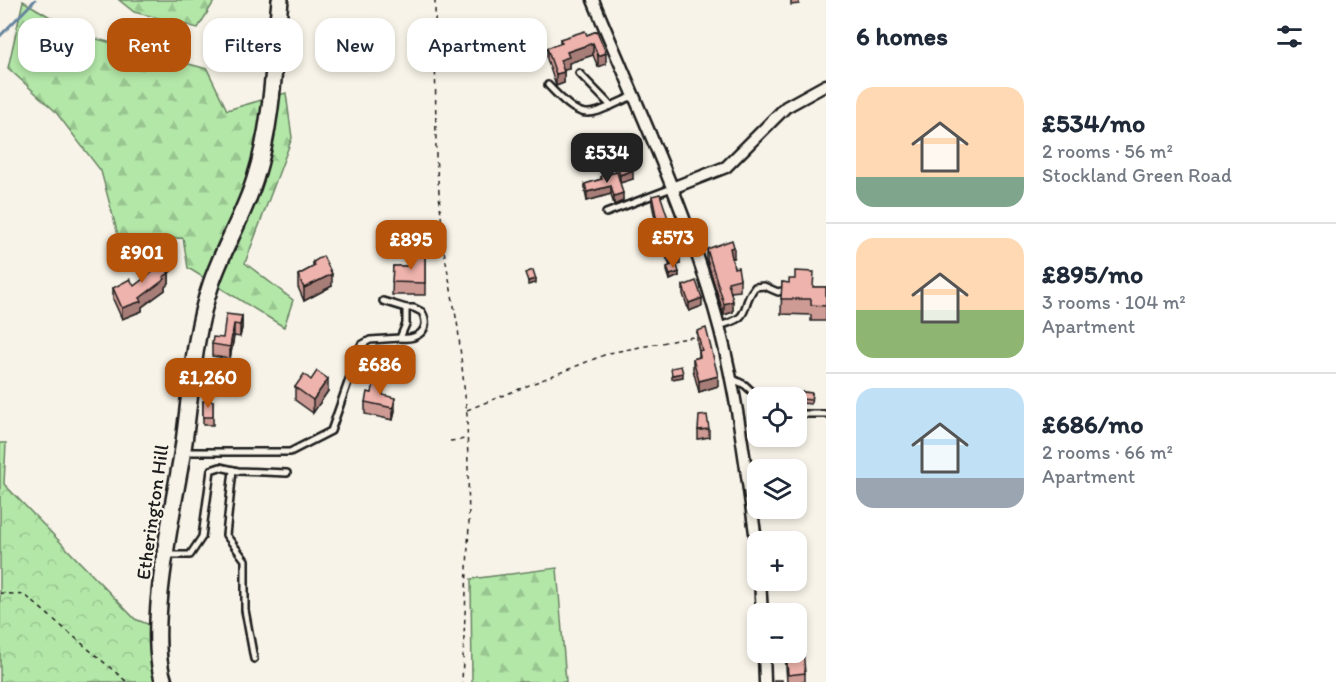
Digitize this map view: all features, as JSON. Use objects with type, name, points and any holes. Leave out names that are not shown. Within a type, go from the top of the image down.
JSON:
[{"type":"street","name":"Etherington Hill","points":[[164,682],[159,663],[158,642],[166,555],[198,336],[211,284],[255,180],[266,134],[280,0]]},
{"type":"street","points":[[593,0],[672,188],[698,258],[730,377],[754,531]]},
{"type":"street","points":[[672,188],[726,167],[786,107],[826,84]]},
{"type":"street","points":[[764,663],[765,682]]},
{"type":"lane","points":[[579,73],[611,106]]},
{"type":"lane","points":[[548,85],[572,110],[591,113],[633,96]]},
{"type":"lane","points":[[606,213],[672,188]]},
{"type":"lane","points":[[718,326],[738,320],[744,315],[755,287],[764,286],[778,292],[788,287]]},
{"type":"lane","points":[[182,452],[290,452],[331,431],[362,345],[370,340],[419,336],[424,327],[422,312],[383,301]]},
{"type":"lane","points":[[400,338],[406,324],[406,308]]},
{"type":"lane","points":[[730,377],[747,387]]},
{"type":"lane","points":[[807,414],[826,414]]},
{"type":"lane","points":[[166,555],[190,555],[202,537],[210,470],[220,467],[233,470],[287,473]]},
{"type":"lane","points":[[233,470],[226,535],[245,560],[245,610],[254,658]]},
{"type":"path","points":[[435,0],[437,168],[444,252],[458,328],[466,410],[469,545],[462,682]]},
{"type":"path","points":[[466,410],[609,353],[699,336]]},
{"type":"path","points":[[450,441],[467,439]]},
{"type":"path","points":[[0,593],[25,595],[127,682]]},
{"type":"green space","points":[[119,0],[215,0],[198,28],[191,26],[191,18],[158,18],[134,12]]},
{"type":"green space","points":[[23,1],[52,18],[19,18]]},
{"type":"green space","points":[[18,23],[18,72],[95,72],[95,38],[107,42],[107,72],[191,72],[191,65],[203,68],[203,72],[208,72],[227,110],[286,93],[292,138],[245,263],[293,300],[284,327],[188,268],[183,238],[119,239],[101,171],[55,111],[8,68]]},
{"type":"green space","points":[[0,443],[6,443],[4,484],[135,619],[155,627],[160,682],[0,682]]},
{"type":"green space","points":[[557,568],[566,682],[472,682],[471,579]]},
{"type":"building","points":[[585,31],[587,35],[597,31],[606,53],[598,56],[593,43],[567,52],[569,57],[560,60],[564,72],[556,74],[547,48],[562,43],[560,39]]},
{"type":"building","points":[[627,153],[633,170],[620,175],[614,158]]},
{"type":"building","points":[[617,172],[623,193],[614,196],[611,186],[587,192],[585,184],[602,179],[601,176]]},
{"type":"building","points":[[660,194],[680,255],[670,259],[660,235],[652,196]]},
{"type":"building","points":[[732,240],[734,247],[730,248],[734,268],[738,267],[740,279],[728,282],[733,301],[724,304],[707,249]]},
{"type":"building","points":[[166,253],[172,260],[164,266],[169,273],[163,277],[165,279],[140,298],[142,301],[122,308],[113,288],[130,279],[134,286],[155,270],[151,265]]},
{"type":"building","points":[[411,255],[425,255],[425,283],[392,282],[393,266],[410,266]]},
{"type":"building","points":[[323,256],[332,274],[304,288],[298,275],[315,266],[313,262]]},
{"type":"building","points":[[676,263],[679,272],[670,275],[667,267]]},
{"type":"building","points":[[533,270],[536,279],[528,281],[525,273]]},
{"type":"building","points":[[795,271],[814,272],[813,287],[826,287],[826,306],[811,305],[811,299],[781,299],[782,282],[789,283],[789,279],[795,279]]},
{"type":"building","points":[[696,281],[702,298],[689,303],[683,286]]},
{"type":"building","points":[[226,314],[242,316],[240,325],[234,324],[230,347],[212,344],[213,337],[223,338]]},
{"type":"building","points":[[706,328],[718,376],[699,381],[693,359],[700,357],[699,351],[702,350],[697,331]]},
{"type":"building","points":[[395,352],[403,358],[394,370],[386,364]]},
{"type":"building","points":[[681,366],[683,373],[672,375],[671,368]]},
{"type":"building","points":[[317,371],[328,379],[313,400],[295,387],[304,374],[311,380]]},
{"type":"building","points":[[374,381],[385,383],[383,395],[395,398],[393,408],[365,402],[367,392],[372,393]]},
{"type":"building","points":[[807,392],[812,393],[811,400],[807,400]]},
{"type":"building","points":[[203,401],[213,401],[213,417],[203,417]]},
{"type":"building","points":[[707,415],[709,429],[698,430],[699,416]]},
{"type":"building","points":[[787,663],[804,663],[805,673],[788,675]]},
{"type":"waterway","points":[[0,36],[35,0]]}]
